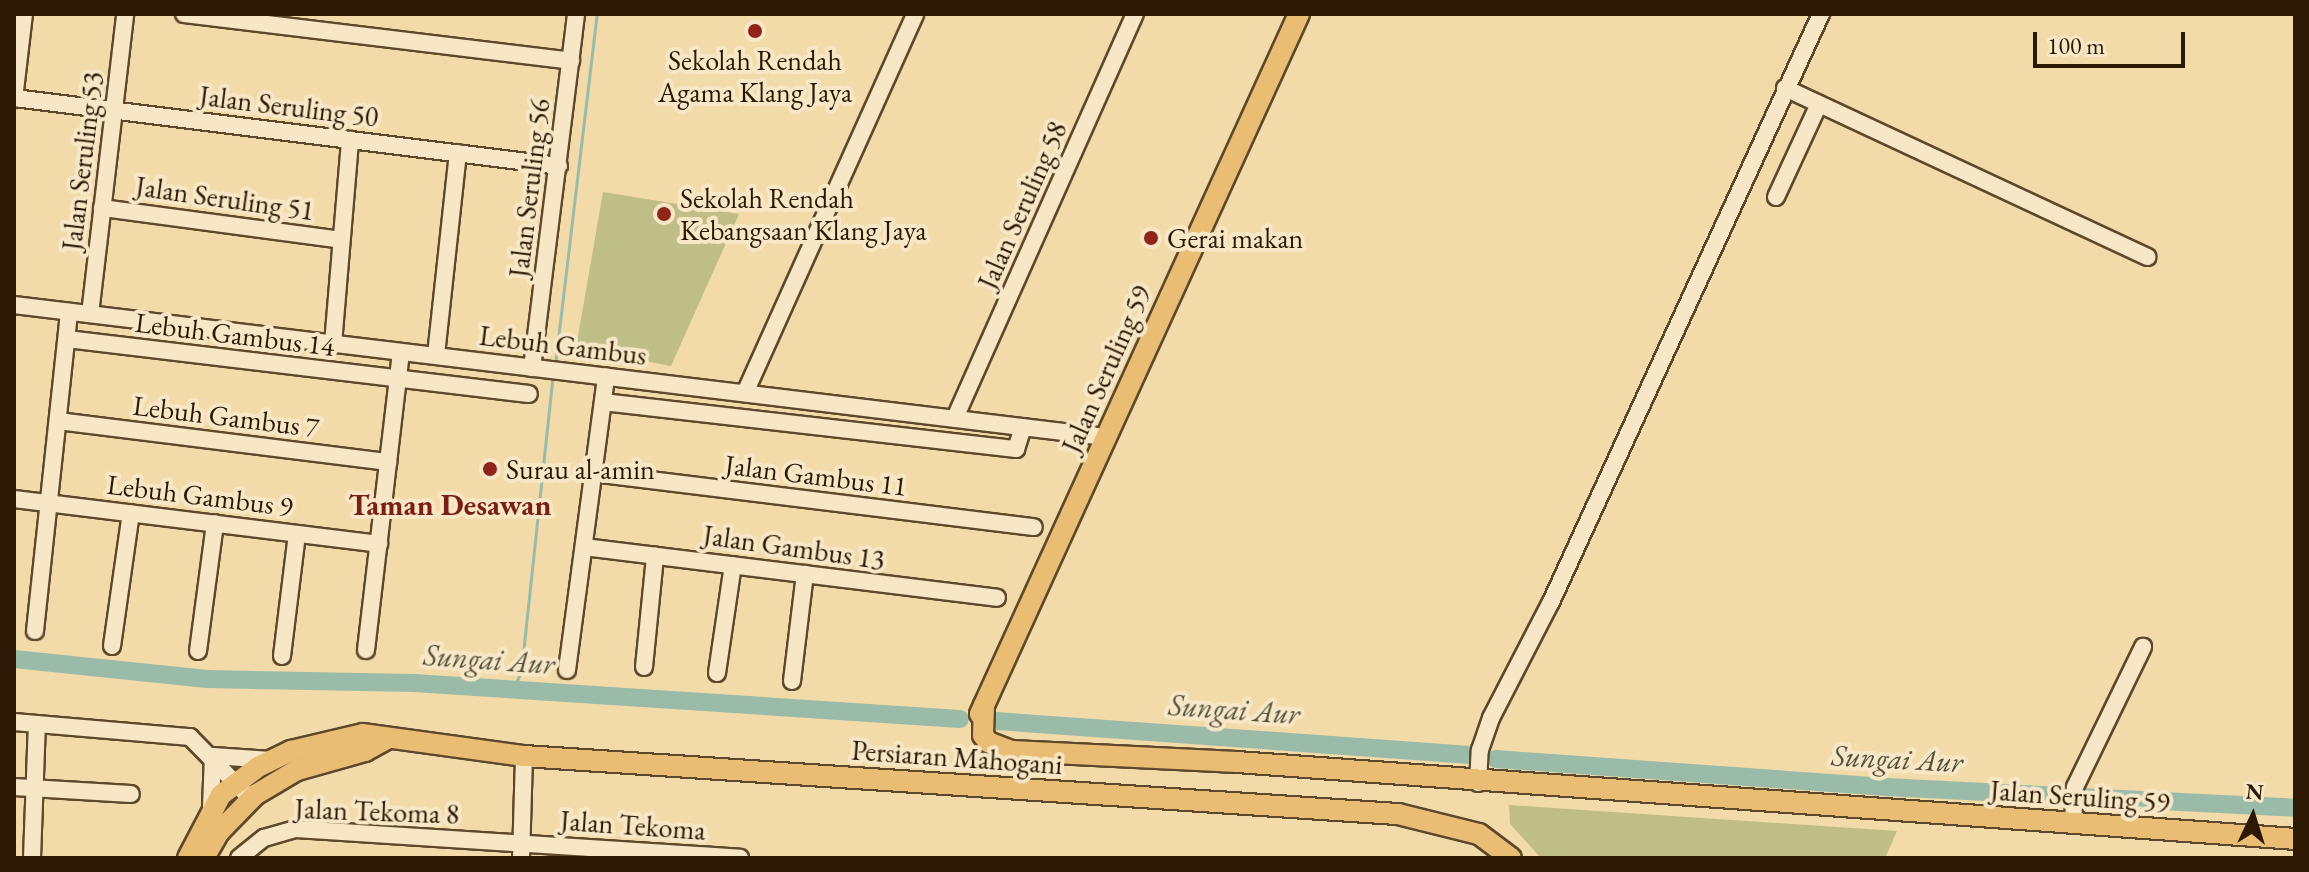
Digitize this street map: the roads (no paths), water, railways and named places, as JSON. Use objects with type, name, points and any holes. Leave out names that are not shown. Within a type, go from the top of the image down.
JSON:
[{"type":"main road","name":"Jalan Seruling 59","points":[[1299,14],[984,705],[977,730],[979,746],[1009,759],[1339,783],[1478,783],[2073,815],[2295,839]]},
{"type":"main road","name":"Persiaran Mahogani","points":[[188,858],[209,812],[237,783],[274,760],[341,737],[388,738],[524,756],[1398,814],[1479,834],[1511,858]]},
{"type":"main road","points":[[204,858],[219,832],[251,799],[297,770],[365,751],[388,738]]},
{"type":"street","points":[[14,99],[24,14]]},
{"type":"street","name":"Jalan Seruling 53","points":[[90,314],[125,14]]},
{"type":"street","points":[[184,14],[571,61]]},
{"type":"street","name":"Jalan Seruling 56","points":[[539,369],[576,14]]},
{"type":"street","points":[[745,393],[915,14]]},
{"type":"street","points":[[1478,783],[1480,750],[1491,718],[1555,592],[1821,14]]},
{"type":"street","name":"Jalan Seruling 58","points":[[955,418],[1129,16]]},
{"type":"street","points":[[1785,88],[2147,257]]},
{"type":"street","name":"Jalan Seruling 50","points":[[14,99],[559,166]]},
{"type":"street","points":[[1776,197],[1819,104]]},
{"type":"street","points":[[333,344],[350,140]]},
{"type":"street","points":[[436,355],[458,153]]},
{"type":"street","name":"Jalan Seruling 51","points":[[102,208],[341,240]]},
{"type":"street","name":"Lebuh Gambus","points":[[14,305],[1105,437]]},
{"type":"street","points":[[35,631],[69,312]]},
{"type":"street","name":"Lebuh Gambus 14","points":[[67,339],[529,394]]},
{"type":"street","points":[[366,650],[401,352]]},
{"type":"street","points":[[567,670],[606,377]]},
{"type":"street","points":[[603,402],[1016,449],[1023,427]]},
{"type":"street","points":[[817,427],[822,402]]},
{"type":"street","name":"Lebuh Gambus 7","points":[[58,421],[388,462]]},
{"type":"street","name":"Jalan Gambus 11","points":[[593,473],[1034,527]]},
{"type":"street","name":"Lebuh Gambus 9","points":[[14,499],[379,544]]},
{"type":"street","points":[[112,646],[131,513]]},
{"type":"street","points":[[198,651],[215,523]]},
{"type":"street","points":[[282,656],[297,534]]},
{"type":"street","name":"Jalan Gambus 13","points":[[584,547],[997,598]]},
{"type":"street","points":[[644,667],[655,556]]},
{"type":"street","points":[[717,673],[733,565]]},
{"type":"street","points":[[792,681],[805,574]]},
{"type":"street","points":[[2073,815],[2075,787],[2143,647]]},
{"type":"street","points":[[14,722],[172,733],[190,737],[213,756],[251,799]]},
{"type":"street","points":[[32,858],[37,724]]},
{"type":"street","points":[[213,756],[274,760]]},
{"type":"street","points":[[209,812],[215,788],[213,756]]},
{"type":"street","points":[[521,851],[524,756]]},
{"type":"street","points":[[14,787],[131,794]]},
{"type":"street","name":"Jalan Tekoma 8","points":[[239,858],[264,838],[296,829],[521,851]]},
{"type":"street","name":"Jalan Tekoma","points":[[521,851],[740,858]]},
{"type":"waterway","points":[[555,364],[597,14]]},
{"type":"waterway","points":[[512,691],[521,672],[553,375]]},
{"type":"waterway","name":"Sungai Aur","points":[[14,659],[207,679],[414,683],[960,719]]},
{"type":"waterway","name":"Sungai Aur","points":[[996,721],[1467,755]]},
{"type":"waterway","name":"Sungai Aur","points":[[1496,759],[1886,787],[2295,808]]},
{"type":"place","name":"Sekolah Rendah Agama Klang Jaya","points":[[755,31]]},
{"type":"place","name":"Sekolah Rendah Kebangsaan Klang Jaya","points":[[664,214]]},
{"type":"place","name":"Gerai makan","points":[[1151,238]]},
{"type":"place","name":"Surau al-amin","points":[[490,469]]},
{"type":"district","name":"Taman Desawan","points":[[450,505]]}]
